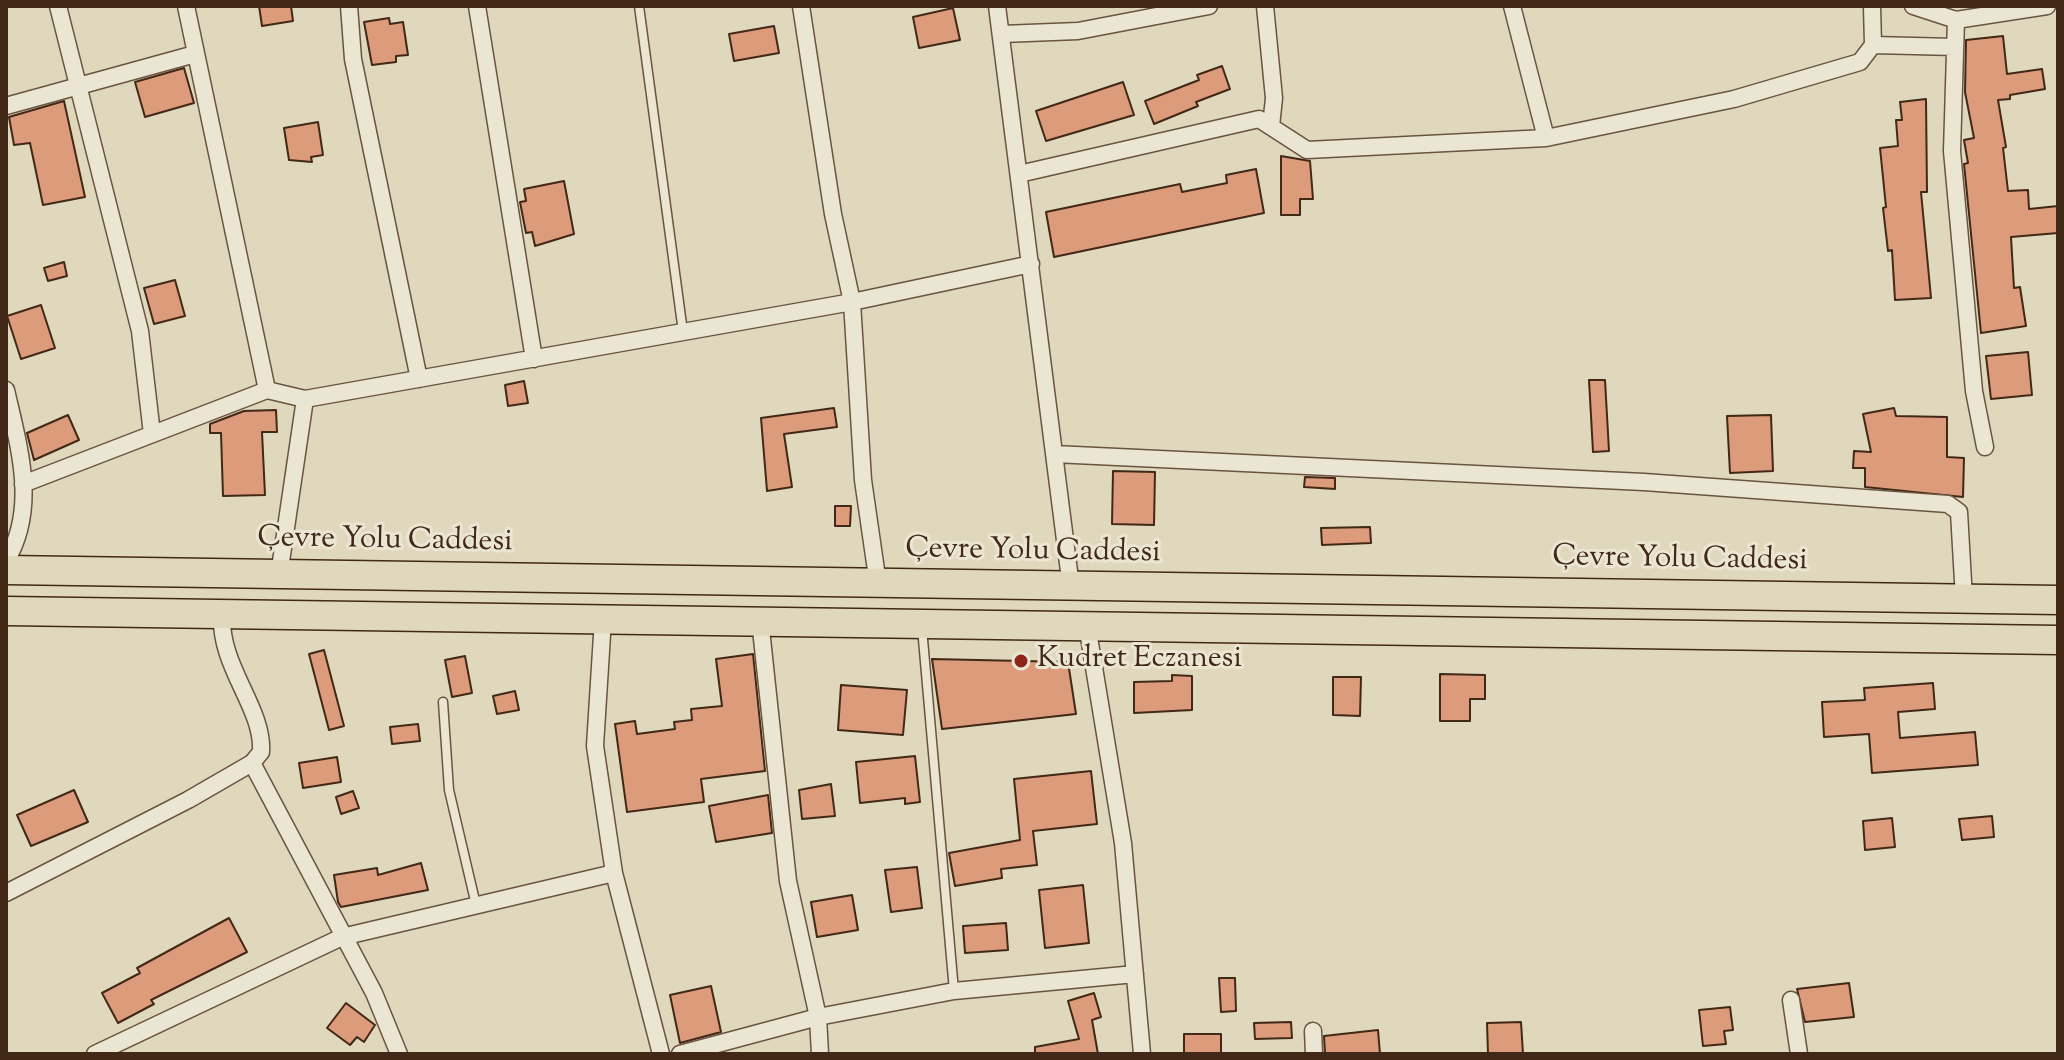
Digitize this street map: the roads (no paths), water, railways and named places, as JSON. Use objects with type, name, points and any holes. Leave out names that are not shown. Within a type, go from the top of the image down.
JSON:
[{"type":"highway","name":"Çevre Yolu Caddesi","points":[[6,570],[2058,600]]},
{"type":"highway","points":[[6,611],[2058,640]]},
{"type":"street","points":[[58,6],[140,331],[152,434]]},
{"type":"street","points":[[186,6],[267,390]]},
{"type":"street","points":[[349,6],[353,59],[419,379]]},
{"type":"street","points":[[477,6],[534,359]]},
{"type":"street","points":[[801,6],[833,214],[852,302],[863,480],[878,584]]},
{"type":"street","points":[[997,6],[1071,587]]},
{"type":"street","points":[[1002,34],[1078,31],[1209,6]]},
{"type":"street","points":[[1265,6],[1274,98],[1271,126]]},
{"type":"street","points":[[1512,6],[1546,138]]},
{"type":"street","points":[[1019,174],[1259,119],[1307,150],[1546,138],[1734,99],[1860,62],[1873,45],[1872,6]]},
{"type":"street","points":[[1913,6],[1956,20],[2047,6]]},
{"type":"street","points":[[1956,20],[1952,151],[1974,391],[1985,447]]},
{"type":"street","points":[[1873,45],[1955,47]]},
{"type":"street","points":[[6,106],[195,54]]},
{"type":"street","points":[[17,492],[152,434],[267,390],[305,399],[852,302],[1031,264]]},
{"type":"street","points":[[6,390],[23,465],[17,492],[20,538],[6,561]]},
{"type":"street","points":[[279,575],[305,399]]},
{"type":"street","points":[[1054,454],[1644,482],[1948,504],[1959,512],[1964,599]]},
{"type":"street","points":[[6,893],[188,800],[252,763],[261,752],[262,742],[228,660],[221,635],[222,614]]},
{"type":"street","points":[[603,619],[595,746],[614,873],[661,1054]]},
{"type":"street","points":[[760,620],[788,881],[818,1017],[820,1054]]},
{"type":"street","points":[[1087,625],[1123,843],[1142,1054]]},
{"type":"street","points":[[252,763],[374,993],[399,1054]]},
{"type":"street","points":[[95,1054],[344,936],[614,873]]},
{"type":"street","points":[[680,1054],[818,1017],[954,991],[1135,974]]},
{"type":"street","points":[[1791,1000],[1799,1054]]},
{"type":"street","points":[[1313,1031],[1314,1054]]},
{"type":"lane","points":[[639,6],[683,332]]},
{"type":"lane","points":[[922,623],[954,991]]},
{"type":"lane","points":[[443,702],[449,790],[476,905]]},
{"type":"place","name":"Kudret Eczanesi","points":[[1021,661]]}]
